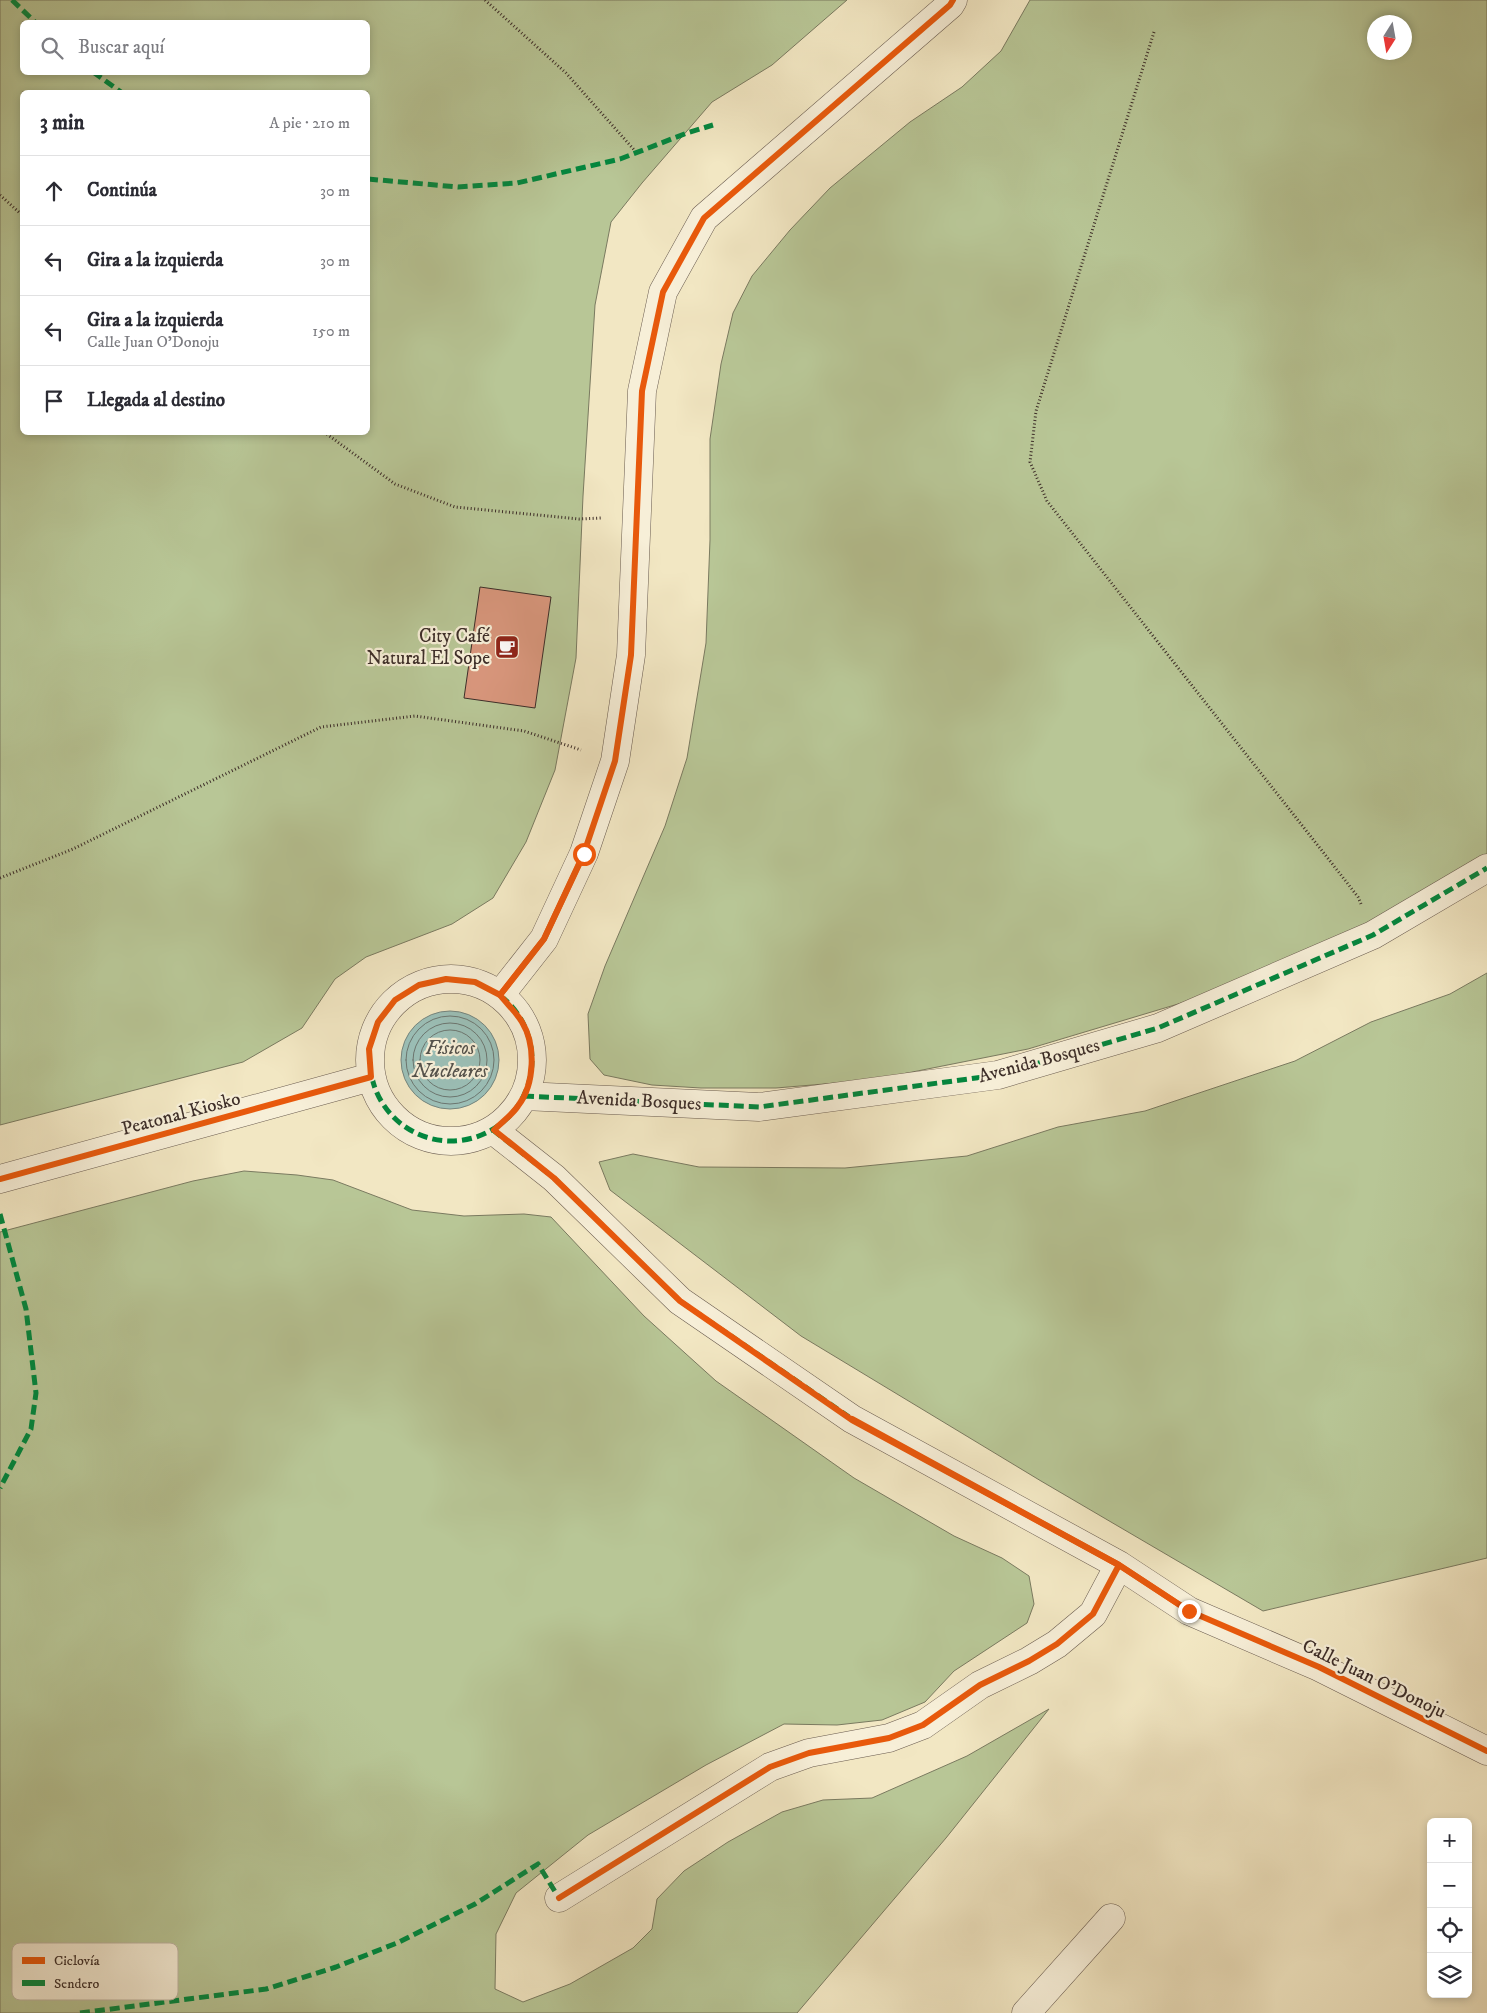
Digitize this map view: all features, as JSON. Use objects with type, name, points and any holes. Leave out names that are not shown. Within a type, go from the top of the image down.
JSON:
[{"type":"street","points":[[500,995],[544,939],[584,854],[615,761],[632,655],[642,391],[663,292],[704,218],[950,5],[953,0]]},
{"type":"street","name":"Avenida Bosques","points":[[524,1096],[759,1107],[998,1075],[1158,1028],[1373,935],[1487,868]]},
{"type":"street","points":[[446,979],[474,982],[500,995],[522,1022],[531,1046],[531,1072],[524,1096],[518,1107],[494,1130],[469,1140],[444,1141],[418,1135],[396,1121],[380,1102],[371,1077],[369,1049],[378,1022],[395,1000],[419,985],[446,979]]},
{"type":"street","name":"Peatonal Kiosko","points":[[0,1179],[371,1077]]},
{"type":"street","name":"Calle Juan O'Donoju","points":[[494,1130],[554,1178],[680,1301],[852,1420],[1119,1565],[1189,1611],[1319,1667],[1487,1751]]},
{"type":"street","points":[[559,1898],[770,1767],[809,1753],[889,1738],[924,1725],[980,1685],[1029,1661],[1057,1644],[1093,1614],[1119,1565]]},
{"type":"street","points":[[1026,2013],[1111,1918]]},
{"type":"path","points":[[485,0],[566,73],[636,152]]},
{"type":"path","points":[[1154,32],[1036,411],[1030,462],[1047,501],[1358,897],[1373,935]]},
{"type":"path","points":[[0,195],[20,213]]},
{"type":"path","points":[[328,435],[395,484],[455,507],[579,519],[638,516]]},
{"type":"path","points":[[0,878],[73,849],[321,727],[415,716],[524,731],[615,761]]},
{"type":"green space","points":[[0,0],[847,0],[772,65],[712,102],[611,222],[595,305],[583,496],[576,658],[555,770],[526,842],[493,898],[452,924],[366,957],[335,979],[302,1028],[243,1062],[0,1125]]},
{"type":"green space","points":[[1030,0],[1487,0],[1487,857],[1348,935],[1208,995],[1028,1049],[872,1080],[776,1088],[701,1088],[652,1085],[604,1075],[590,1059],[588,1014],[605,966],[665,826],[687,758],[706,643],[710,540],[710,439],[721,364],[733,313],[752,276],[790,230],[830,188],[910,122],[962,87],[1001,51]]},
{"type":"green space","points":[[1487,973],[1487,1558],[1263,1611],[1041,1481],[801,1336],[610,1190],[599,1162],[633,1154],[699,1167],[845,1168],[967,1156],[1058,1127],[1145,1111],[1295,1061],[1371,1022],[1450,994]]},
{"type":"green space","points":[[244,1171],[297,1175],[333,1180],[412,1210],[464,1216],[524,1214],[551,1217],[644,1316],[716,1381],[854,1478],[954,1536],[1002,1558],[1029,1576],[1034,1604],[1027,1623],[954,1671],[925,1702],[882,1720],[837,1725],[784,1724],[706,1765],[588,1835],[516,1893],[496,1934],[495,1989],[523,2002],[570,1984],[633,1948],[652,1929],[657,1899],[684,1871],[728,1842],[782,1812],[823,1800],[872,1798],[967,1756],[1049,1709],[946,1838],[797,2013],[0,2013],[0,1232],[193,1181]]},
{"type":"water","name":"Físicos Nucleares","points":[[450,1011],[469,1015],[484,1026],[495,1041],[499,1060],[495,1079],[484,1094],[469,1105],[450,1109],[431,1105],[416,1094],[405,1079],[401,1060],[405,1041],[416,1026],[431,1015]]},
{"type":"building","name":"City Café Natural El Sope","points":[[480,587],[551,597],[535,708],[464,698]]},
{"type":"marked path","points":[[12,0],[33,20]]},
{"type":"marked path","points":[[97,75],[118,90]]},
{"type":"marked path","points":[[370,179],[458,187],[517,183],[620,159],[713,125]]},
{"type":"marked path","points":[[524,1096],[759,1107],[998,1075],[1158,1028],[1373,935],[1487,868]]},
{"type":"marked path","points":[[451,979],[482,985],[508,1003],[526,1029],[532,1060],[526,1091],[508,1117],[482,1135],[451,1141],[420,1135],[394,1117],[376,1091],[370,1060],[376,1029],[394,1003],[420,985],[451,979]]},
{"type":"marked path","points":[[493,1130],[554,1178],[680,1301],[852,1419]]},
{"type":"marked path","points":[[0,1214],[26,1309],[36,1393],[31,1429],[0,1488]]},
{"type":"marked path","points":[[80,2013],[266,1989],[336,1967],[397,1943],[475,1904],[538,1864],[559,1898]]},
{"type":"cycle path","points":[[0,1179],[371,1077],[369,1049],[378,1022],[395,1000],[419,985],[446,979],[475,982],[500,995],[544,939],[584,853],[615,761],[631,655],[642,391],[663,292],[704,218],[950,5],[953,0]]},
{"type":"cycle path","points":[[852,1419],[1119,1565],[1189,1611],[1319,1667],[1487,1751]]},
{"type":"cycle path","points":[[559,1898],[770,1767],[809,1753],[889,1738],[923,1725],[980,1685],[1029,1661],[1057,1644],[1093,1614],[1119,1565]]},
{"type":"place","name":"City Café Natural El Sope","points":[[507,647]]},
{"type":"route","points":[[584,854],[544,939],[500,995],[522,1022],[531,1046],[531,1072],[524,1096],[518,1107],[494,1130],[554,1178],[680,1301],[852,1420],[1119,1565],[1189,1611]]}]
